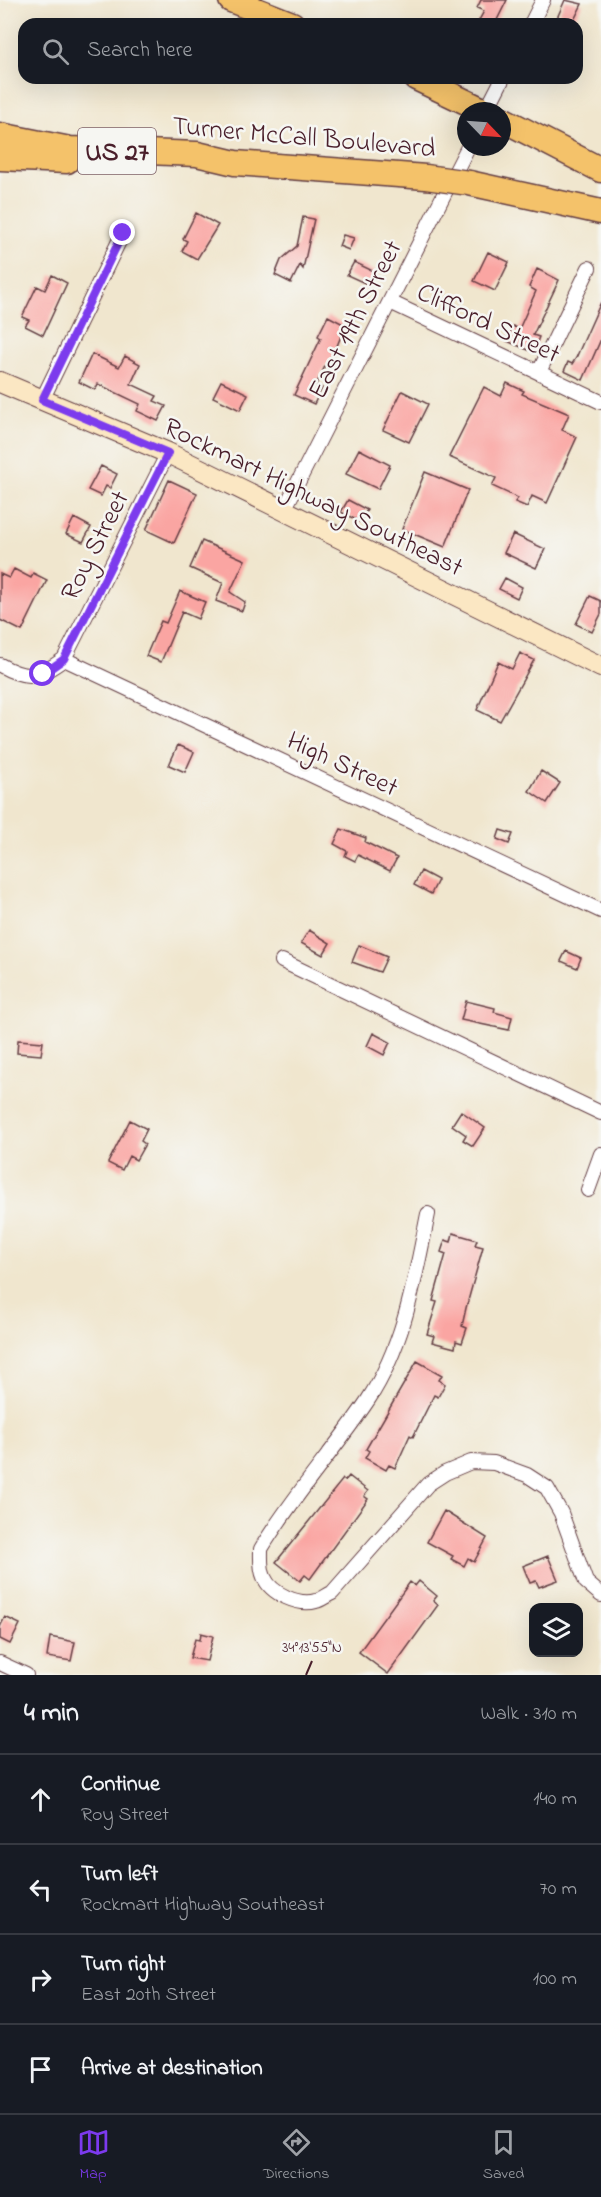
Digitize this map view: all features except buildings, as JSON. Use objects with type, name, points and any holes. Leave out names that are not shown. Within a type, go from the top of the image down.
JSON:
[{"type":"highway","points":[[231,0],[277,18]]},
{"type":"highway","points":[[252,0],[289,18]]},
{"type":"highway","name":"Turner McCall Boulevard","points":[[429,84],[468,102]]},
{"type":"highway","points":[[511,124],[601,170]]},
{"type":"highway","name":"Turner McCall Boulevard","points":[[0,135],[70,149],[197,154],[236,163],[426,177],[469,183],[601,212]]},
{"type":"highway","points":[[0,158],[206,165],[236,163]]},
{"type":"main road","name":"Rockmart Highway Southeast","points":[[0,382],[168,453],[283,512],[601,667]]},
{"type":"street","points":[[534,18],[543,0]]},
{"type":"street","points":[[491,102],[500,84]]},
{"type":"street","name":"East 19th Street","points":[[283,512],[463,156]]},
{"type":"street","points":[[42,400],[123,233]]},
{"type":"street","points":[[539,372],[589,268]]},
{"type":"street","name":"Clifford Street","points":[[390,302],[601,402]]},
{"type":"street","name":"Roy Street","points":[[64,659],[168,453]]},
{"type":"street","points":[[0,665],[20,676],[35,675],[43,674],[64,659]]},
{"type":"street","name":"High Street","points":[[64,659],[601,911]]},
{"type":"street","points":[[282,961],[601,1113]]},
{"type":"street","points":[[588,1190],[601,1154]]},
{"type":"street","points":[[428,1214],[407,1314],[392,1354],[369,1399],[266,1541],[261,1550],[264,1579],[280,1593],[299,1602],[316,1601],[333,1593],[428,1484],[445,1473],[471,1462],[494,1463],[527,1475],[547,1488],[561,1513],[586,1582],[601,1595]]},
{"type":"street","points":[[0,1662],[26,1675]]},
{"type":"route","points":[[43,674],[64,659],[168,453],[42,400],[123,233]]}]
